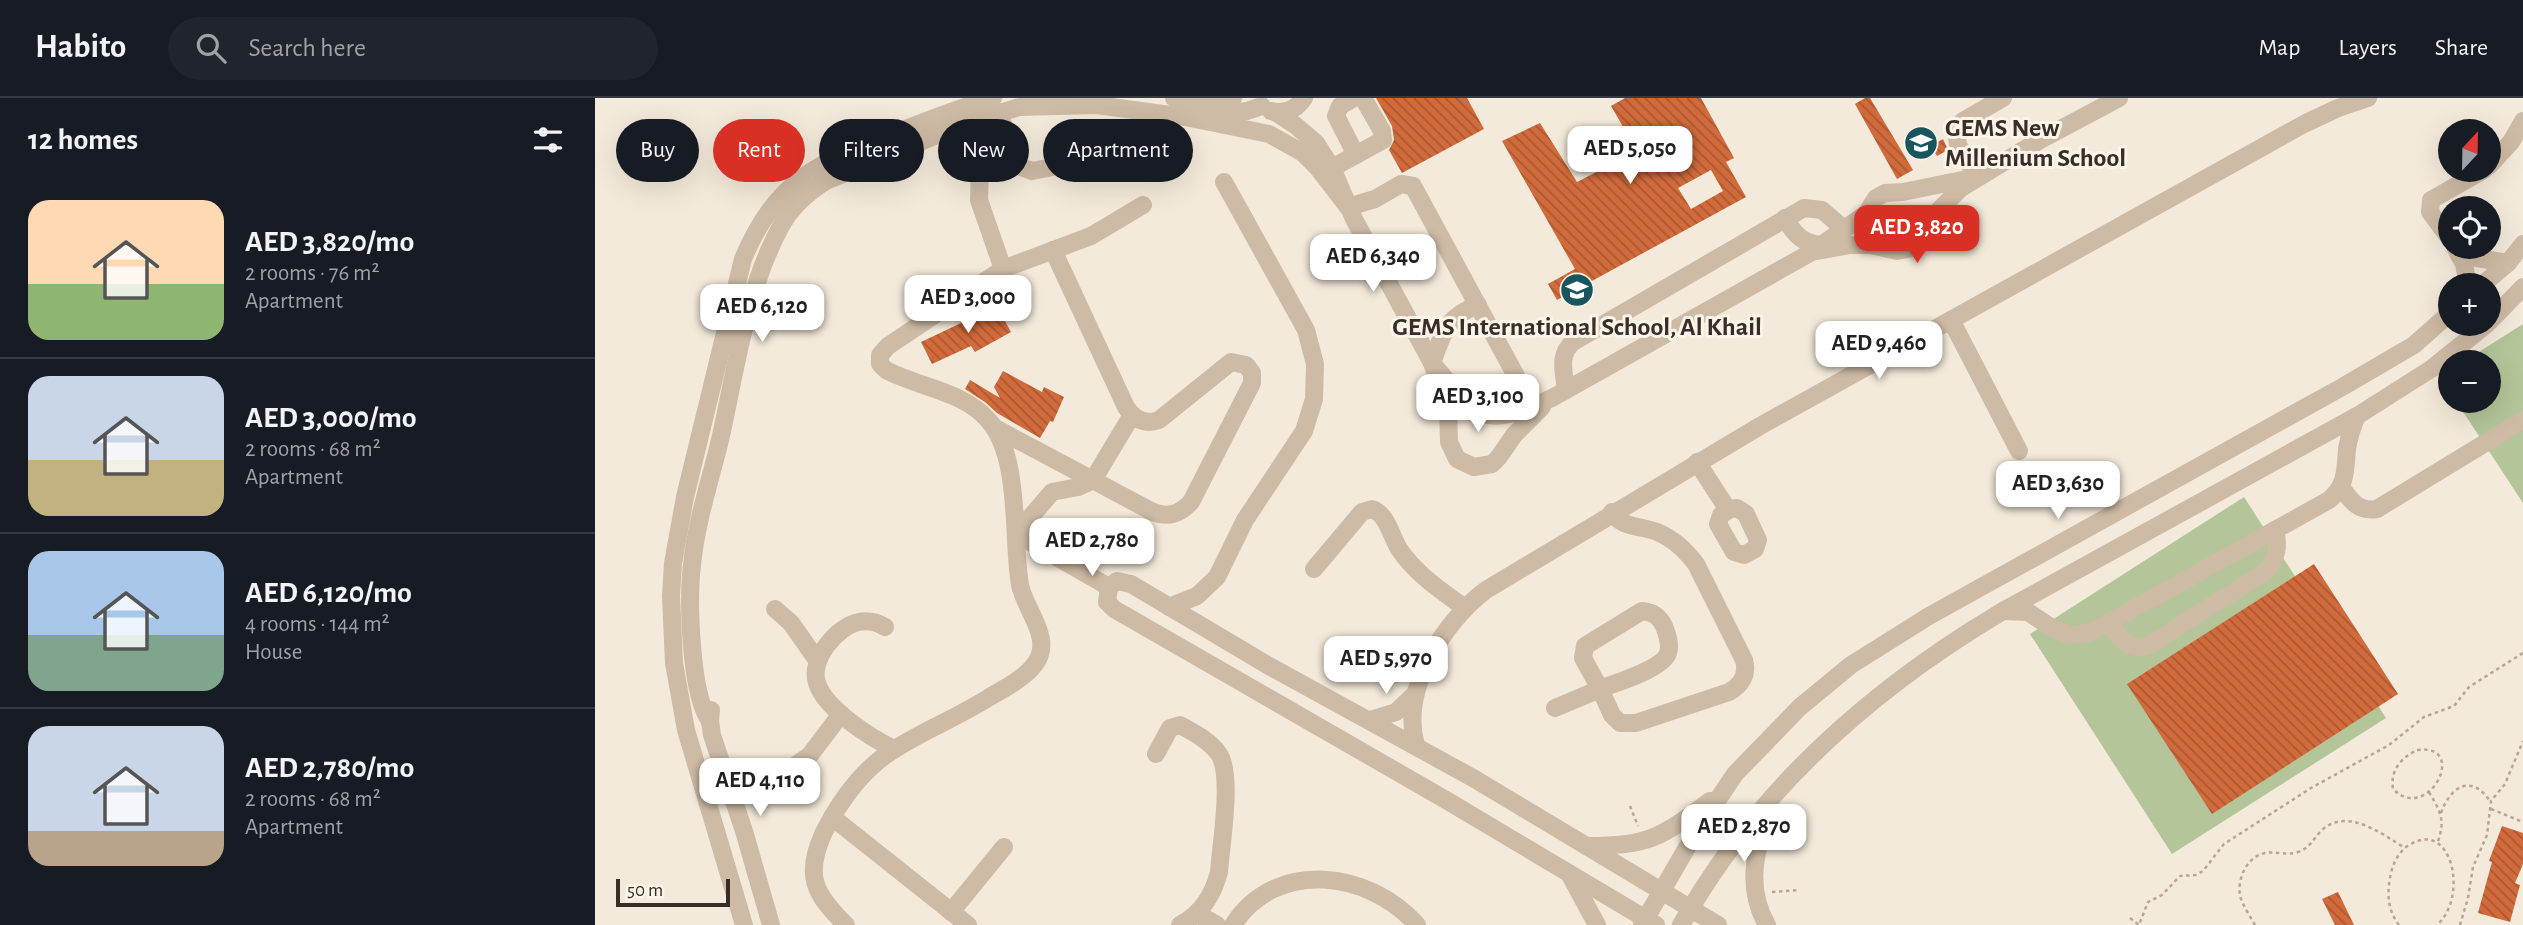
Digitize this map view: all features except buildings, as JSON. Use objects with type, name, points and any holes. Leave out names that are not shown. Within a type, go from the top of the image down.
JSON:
[{"type":"street","points":[[1174,98],[1204,103],[1233,98]]},
{"type":"street","points":[[1185,117],[1234,114],[1264,105],[1290,111],[1304,98]]},
{"type":"street","points":[[1354,98],[1341,106],[1336,116],[1362,152]]},
{"type":"street","points":[[1332,167],[1380,143],[1383,134],[1363,98]]},
{"type":"street","points":[[1977,177],[1958,145],[1956,129],[1963,121],[2003,98]]},
{"type":"street","points":[[1815,249],[1850,245],[1871,245],[1897,251],[1908,248],[1917,243],[1925,224],[1945,203],[1977,177],[2119,98]]},
{"type":"street","points":[[1416,745],[1411,720],[1415,694],[1440,640],[1465,608],[1486,590],[1697,462],[1951,320],[2312,120],[2368,98]]},
{"type":"street","points":[[744,925],[686,730],[674,663],[671,596],[673,563],[685,497],[743,258],[755,231],[771,207],[791,185],[815,167],[841,154],[980,110],[1025,113],[1034,108],[1097,105],[1249,129],[1286,142],[1303,153],[1318,168],[1348,207]]},
{"type":"street","points":[[1264,105],[1305,133],[1332,167],[1348,207],[1432,363],[1448,409],[1452,451],[1465,464],[1473,467],[1492,464],[1520,428],[1559,394],[1563,359],[1566,349],[1573,341],[1804,208],[1816,208],[1828,213],[1844,229]]},
{"type":"street","points":[[980,110],[995,150],[1006,154],[1018,166],[1043,170]]},
{"type":"street","points":[[980,110],[981,170],[977,191],[1003,269]]},
{"type":"street","points":[[771,925],[744,831],[720,763],[710,721],[711,709],[701,625],[706,550],[762,303],[778,257],[800,216],[821,197],[980,110]]},
{"type":"street","points":[[2501,153],[2523,121]]},
{"type":"street","points":[[1432,363],[1464,400],[1485,416],[1508,414],[1559,394],[1815,249],[1866,214],[1876,198],[1885,193],[1977,177]]},
{"type":"street","points":[[1170,607],[1198,597],[1217,578],[1245,520],[1304,432],[1314,398],[1315,364],[1306,330],[1224,182]]},
{"type":"street","points":[[2438,223],[2430,212],[2429,203],[2434,197],[2462,182]]},
{"type":"street","points":[[1348,207],[1375,199],[1401,184],[1413,187],[1516,376]]},
{"type":"street","points":[[1053,250],[1132,415],[1148,422],[1159,420],[1231,362],[1241,362],[1252,373],[1252,383],[1191,502],[1179,512],[1158,514],[995,428],[971,405],[890,373],[883,368],[880,359],[885,348],[1003,269],[1053,250],[1091,236],[1143,205]]},
{"type":"street","points":[[1785,218],[1797,236],[1815,249]]},
{"type":"street","points":[[2496,273],[2523,244]]},
{"type":"street","points":[[2497,259],[2508,262]]},
{"type":"street","points":[[2501,310],[2523,287]]},
{"type":"street","points":[[1432,363],[1449,322],[1455,316],[1478,305]]},
{"type":"street","points":[[1951,320],[2018,451]]},
{"type":"street","points":[[1718,925],[1686,917],[1660,891],[1586,846],[1416,745],[1269,666],[1126,582],[1117,581],[1109,587],[1106,597],[1114,609],[1395,770],[1647,923],[1660,891],[1722,793],[1751,756],[1800,707],[1879,646],[2098,521],[2344,386],[2414,345],[2438,324]]},
{"type":"street","points":[[1686,917],[1712,874],[1771,800],[1834,733],[1879,694],[1948,643],[2003,611],[2131,538],[2357,416],[2431,369],[2472,336]]},
{"type":"street","points":[[1016,534],[1052,492],[1078,487],[1093,480],[1132,415]]},
{"type":"street","points":[[2003,611],[2028,612],[2052,628],[2070,635],[2088,633],[2108,623],[2329,500],[2341,487],[2347,470],[2349,440],[2357,416]]},
{"type":"street","points":[[2341,487],[2359,508],[2377,509],[2523,420]]},
{"type":"street","points":[[846,925],[824,904],[814,872],[817,850],[832,817],[856,783],[894,749],[969,710],[1004,688],[1035,664],[1040,655],[1041,635],[1026,605],[1020,584],[1008,464],[995,428]]},
{"type":"street","points":[[1697,462],[1728,510]]},
{"type":"street","points":[[1314,569],[1362,512],[1372,509],[1382,515],[1397,546],[1416,570],[1465,608]]},
{"type":"street","points":[[1555,708],[1600,689],[1664,660],[1669,650],[1669,640],[1662,623],[1654,614],[1636,613],[1585,646],[1583,657],[1600,689],[1615,719],[1625,725],[1729,692],[1740,685],[1745,673],[1744,660],[1689,554],[1669,538],[1646,528],[1621,522],[1612,512]]},
{"type":"street","points":[[2108,623],[2129,646],[2146,647],[2266,571],[2278,548],[2275,530]]},
{"type":"street","points":[[1016,534],[1109,587]]},
{"type":"street","points":[[775,609],[791,624],[817,660]]},
{"type":"street","points":[[885,627],[872,621],[851,624],[817,660],[815,668],[817,685],[841,714],[866,734],[894,749]]},
{"type":"street","points":[[1370,720],[1396,712],[1415,694]]},
{"type":"street","points":[[793,767],[810,755],[841,714]]},
{"type":"street","points":[[1156,754],[1170,728],[1180,725],[1214,748],[1224,763],[1226,781],[1220,872],[1211,895],[1197,914],[1180,925]]},
{"type":"street","points":[[1586,846],[1629,846],[1644,842],[1674,828],[1722,793]]},
{"type":"street","points":[[1767,925],[1755,893],[1755,857],[1771,800]]},
{"type":"street","points":[[832,817],[968,925]]},
{"type":"street","points":[[951,912],[1004,848]]},
{"type":"street","points":[[1569,874],[1597,925]]},
{"type":"street","points":[[1233,925],[1251,904],[1270,891],[1297,882],[1330,879],[1347,881],[1378,892],[1405,912],[1417,925]]},
{"type":"street","points":[[1197,914],[1217,925]]},
{"type":"path","points":[[2130,918],[2139,925],[2148,902],[2162,895],[2180,876],[2196,875],[2203,871],[2224,844],[2311,788],[2389,745],[2424,717],[2454,706],[2469,687],[2523,653]]},
{"type":"path","points":[[2459,925],[2469,898],[2473,867],[2487,835],[2491,802],[2505,784],[2523,741]]},
{"type":"path","points":[[2417,750],[2435,751],[2442,761],[2442,775],[2429,791],[2410,798],[2393,789],[2392,778],[2396,766],[2417,750]]},
{"type":"path","points":[[2437,844],[2441,833],[2441,813],[2452,791],[2463,786],[2475,787],[2491,802]]},
{"type":"path","points":[[2429,791],[2441,813]]},
{"type":"path","points":[[1630,806],[1644,842]]},
{"type":"path","points":[[2491,809],[2523,822]]},
{"type":"path","points":[[2255,925],[2245,909],[2240,888],[2248,865],[2262,854],[2299,852],[2310,845],[2327,826],[2343,821],[2351,821],[2376,830],[2405,848]]},
{"type":"path","points":[[2399,925],[2392,914],[2388,895],[2391,871],[2405,848],[2426,840],[2437,844],[2448,857],[2455,879],[2452,901],[2445,917],[2437,925]]},
{"type":"path","points":[[1755,893],[1799,890]]},
{"type":"green space","points":[[2523,324],[2523,503],[2464,413],[2501,413],[2501,350],[2482,350]]},
{"type":"green space","points":[[2244,497],[2386,718],[2172,854],[2030,634]]},
{"type":"place","name":"GEMS New Millenium School","points":[[1921,143]]},
{"type":"place","name":"GEMS International School, Al Khail","points":[[1577,290]]}]
